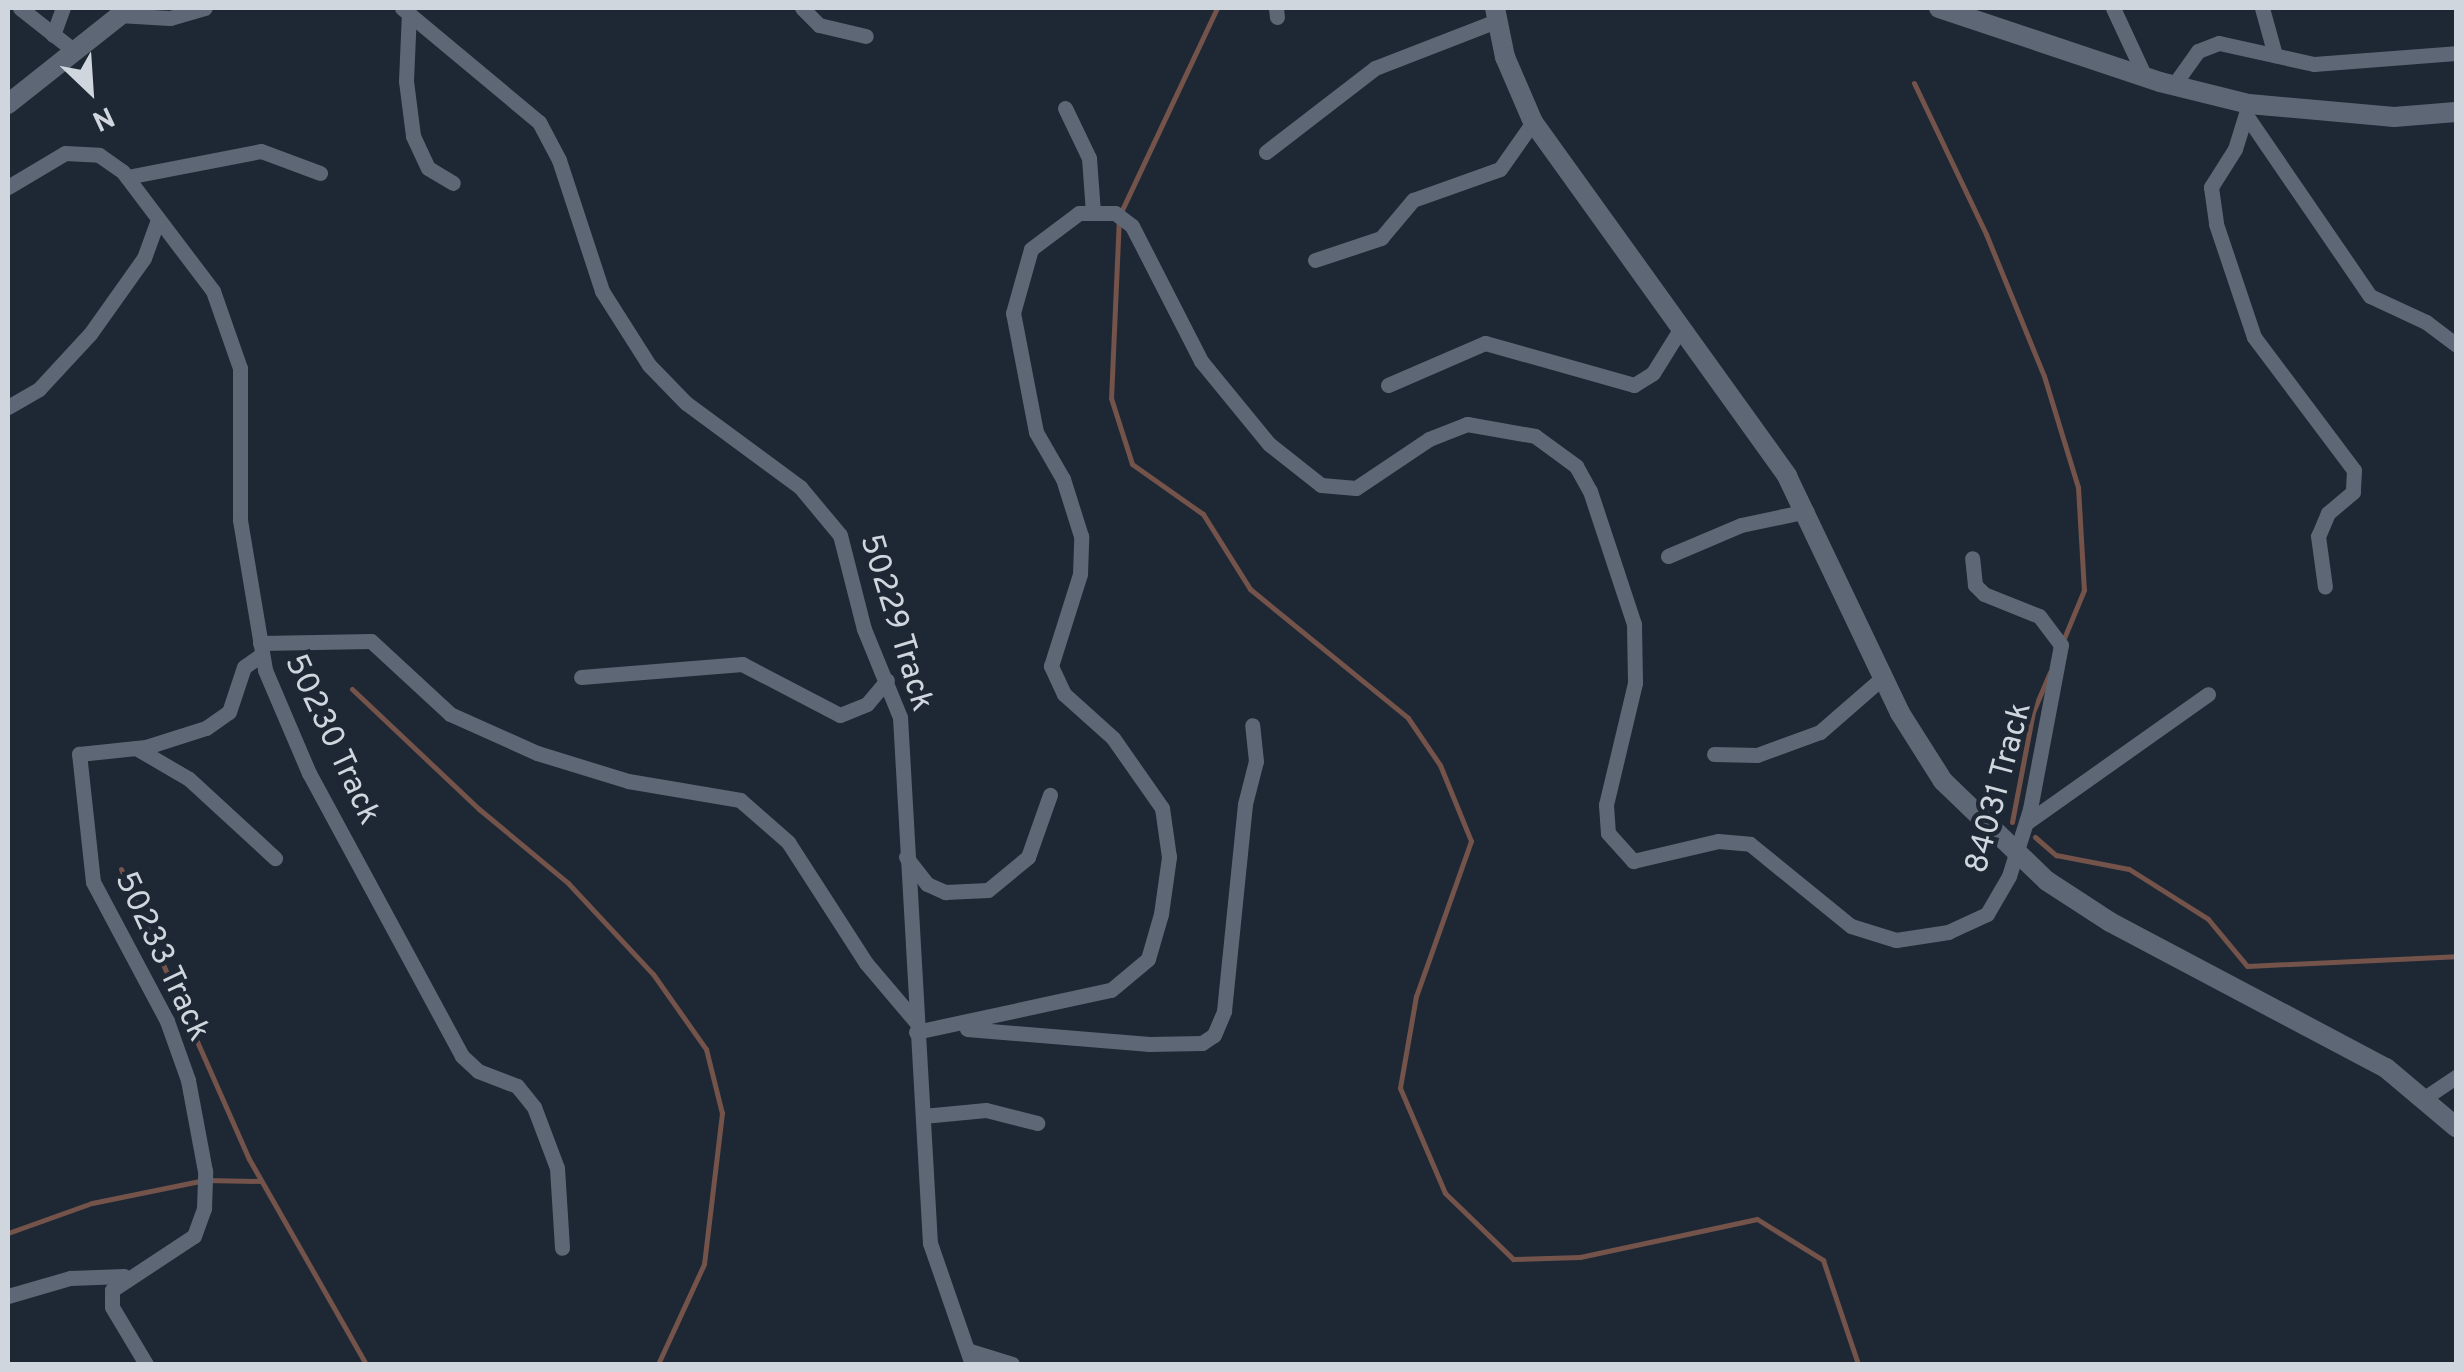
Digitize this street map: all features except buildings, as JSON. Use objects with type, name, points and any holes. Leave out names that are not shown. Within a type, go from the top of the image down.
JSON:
[{"type":"street","points":[[8,16],[20,8],[72,49]]},
{"type":"street","points":[[53,36],[64,8]]},
{"type":"street","points":[[8,104],[123,12],[170,18],[204,8]]},
{"type":"street","points":[[802,8],[819,26],[866,36]]},
{"type":"street","points":[[1939,8],[2247,110],[2355,116],[2456,112]]},
{"type":"street","points":[[2113,8],[2145,77]]},
{"type":"street","points":[[2262,8],[2274,55]]},
{"type":"street","points":[[406,10],[406,82],[413,136],[428,168],[454,183]]},
{"type":"street","name":"50229 Track","points":[[406,10],[540,122],[576,205],[602,292],[648,365],[686,403],[830,517],[864,629],[900,716],[905,856],[932,1255],[971,1358]]},
{"type":"street","points":[[1266,152],[1375,68],[1496,14],[1534,122],[1807,511],[1883,677],[1943,781],[2016,855],[2110,922],[2347,1046],[2426,1097],[2456,1127]]},
{"type":"street","points":[[2173,86],[2208,45],[2242,44],[2274,55],[2326,64],[2456,53]]},
{"type":"street","points":[[945,1028],[1111,990],[1148,959],[1162,914],[1169,858],[1162,808],[1113,738],[1064,694],[1051,666],[1080,574],[1081,536],[1064,480],[1036,432],[1014,313],[1018,277],[1035,244],[1071,217],[1094,212],[1086,146],[1065,108]]},
{"type":"street","points":[[2247,110],[2235,149],[2211,187],[2220,242],[2254,337],[2354,470],[2352,492],[2328,514],[2318,536],[2326,587]]},
{"type":"street","points":[[2247,110],[2370,296],[2426,322],[2456,346]]},
{"type":"street","points":[[1315,260],[1382,238],[1414,200],[1500,169],[1534,122]]},
{"type":"street","name":"50230 Track","points":[[8,186],[81,149],[127,177],[157,222],[204,274],[240,368],[240,520],[260,649],[310,773],[462,1056],[478,1071],[518,1086],[534,1107],[558,1168],[562,1248]]},
{"type":"street","points":[[127,177],[261,151],[320,173]]},
{"type":"street","name":"84031 Track","points":[[1094,212],[1119,216],[1144,242],[1176,320],[1201,361],[1269,444],[1322,485],[1340,490],[1365,484],[1429,439],[1468,424],[1518,430],[1547,442],[1576,466],[1590,491],[1634,624],[1635,683],[1606,805],[1608,833],[1628,859],[1652,861],[1718,841],[1750,844],[1851,926],[1896,940],[1948,932],[1987,914],[2016,855],[2026,823],[2061,645],[2039,616],[1984,594],[1972,558]]},
{"type":"street","points":[[8,407],[40,390],[90,334],[144,258],[157,222]]},
{"type":"street","points":[[1388,384],[1456,352],[1492,344],[1634,385],[1656,370],[1681,328]]},
{"type":"street","points":[[1668,556],[1749,522],[1807,511]]},
{"type":"street","points":[[136,748],[223,718],[244,667],[260,649],[371,640],[450,714],[537,752],[628,780],[740,800],[788,842],[866,963],[916,1027],[1149,1044],[1202,1042],[1214,1035],[1224,1012],[1245,804],[1256,761],[1252,725]]},
{"type":"street","points":[[581,676],[742,664],[840,714],[867,704],[887,680]]},
{"type":"street","points":[[1714,754],[1758,755],[1820,732],[1883,677]]},
{"type":"street","points":[[2026,823],[2208,694]]},
{"type":"street","points":[[136,748],[189,779],[275,858]]},
{"type":"street","name":"50233 Track","points":[[124,1276],[194,1236],[204,1208],[205,1171],[188,1080],[166,1021],[93,882],[79,754],[136,748]]},
{"type":"street","points":[[905,856],[927,884],[945,892],[988,890],[1028,857],[1050,795]]},
{"type":"street","points":[[2426,1097],[2456,1077]]},
{"type":"street","points":[[922,1116],[986,1110],[1038,1122]]},
{"type":"street","points":[[8,1296],[70,1278],[124,1276]]},
{"type":"street","points":[[124,1276],[112,1290],[112,1308],[146,1364]]},
{"type":"street","points":[[971,1358],[1012,1364]]},
{"type":"waterway","points":[[1217,8],[1119,216],[1111,398],[1132,464],[1203,514],[1250,589],[1408,718],[1440,765],[1471,841],[1416,996],[1400,1088],[1445,1193],[1513,1259],[1580,1257],[1757,1219],[1823,1260],[1858,1364]]},
{"type":"waterway","points":[[1914,83],[1986,234],[2044,376],[2078,487],[2084,590],[2062,643]]},
{"type":"waterway","points":[[2012,822],[2033,712],[2050,672]]},
{"type":"waterway","points":[[352,689],[479,809],[568,883],[653,974],[706,1049],[722,1113],[704,1264],[658,1364]]},
{"type":"waterway","points":[[2035,837],[2056,855],[2129,869],[2208,919],[2247,966],[2456,956]]},
{"type":"waterway","points":[[121,869],[249,1159],[366,1364]]},
{"type":"waterway","points":[[8,1233],[92,1203],[205,1180],[260,1181]]}]
